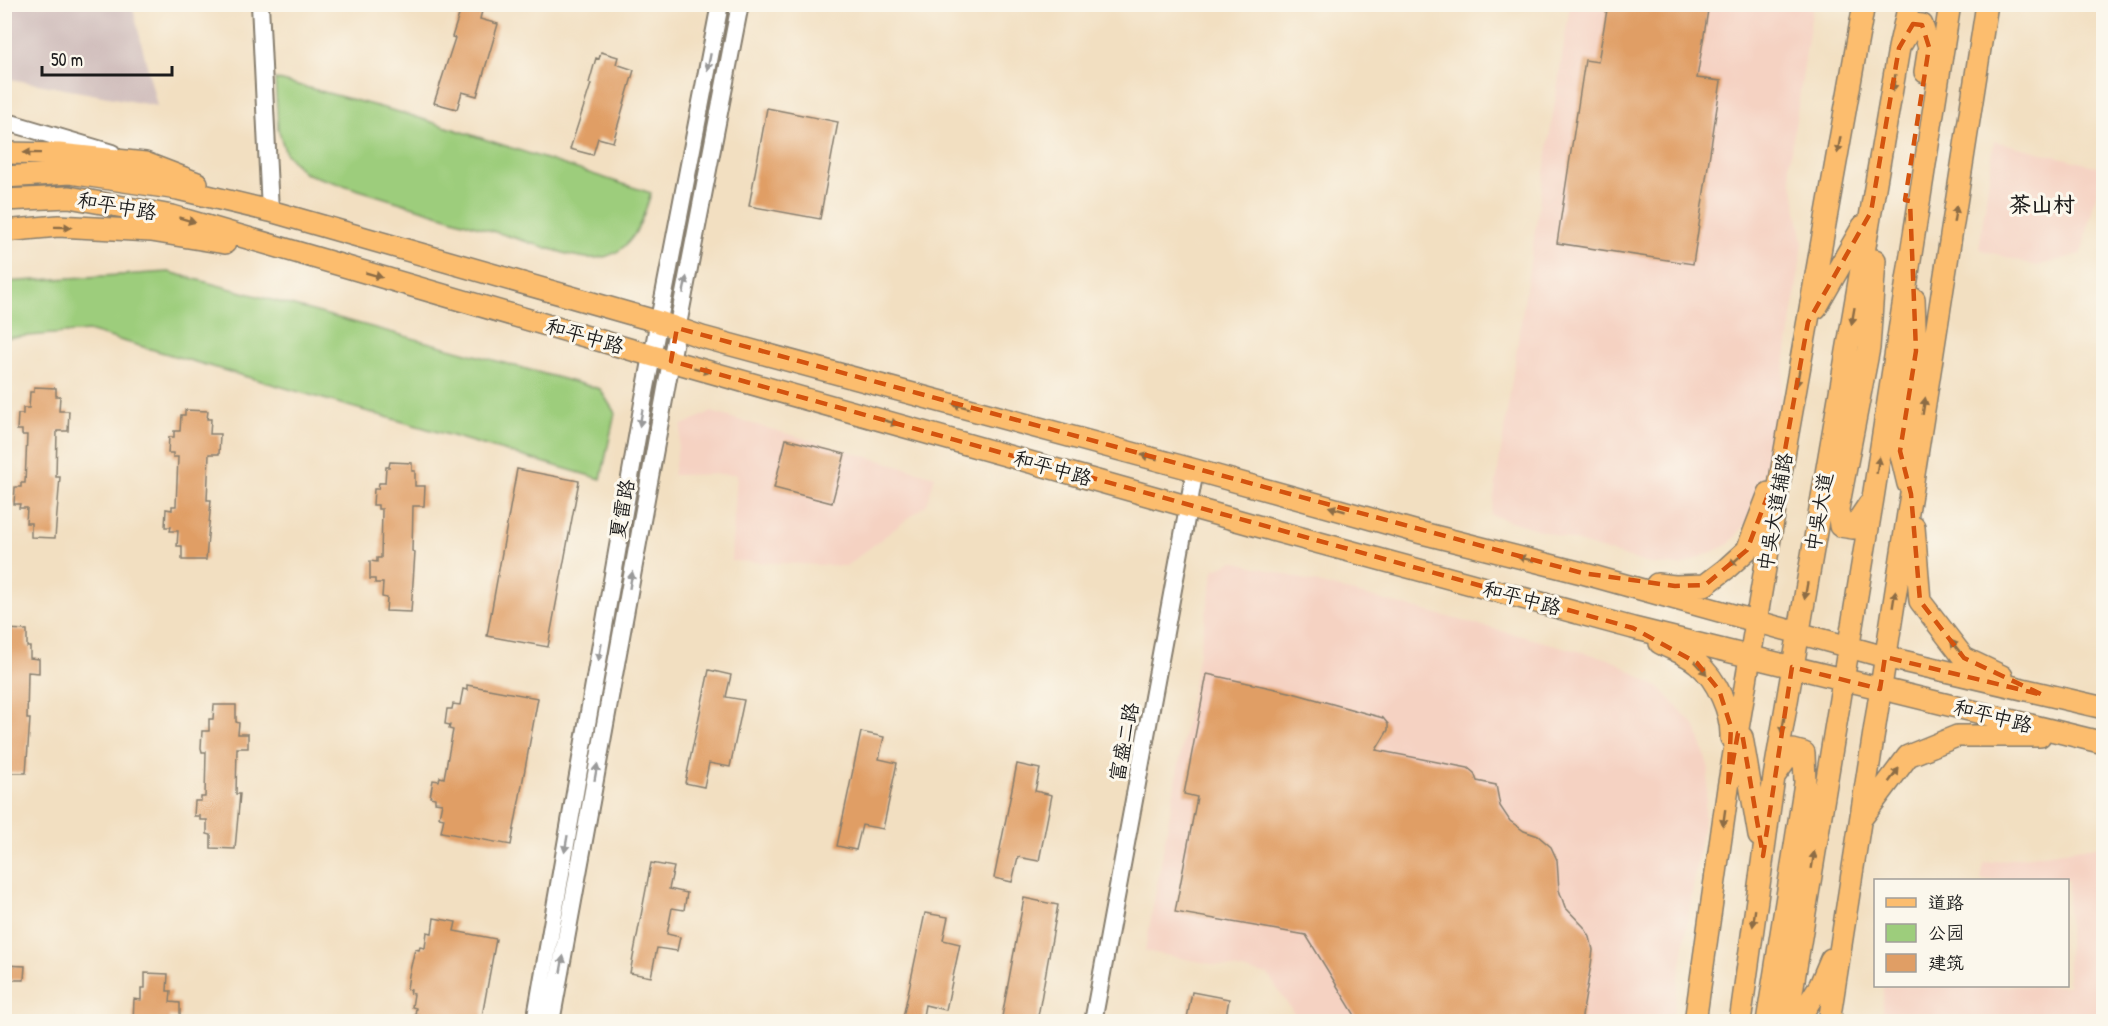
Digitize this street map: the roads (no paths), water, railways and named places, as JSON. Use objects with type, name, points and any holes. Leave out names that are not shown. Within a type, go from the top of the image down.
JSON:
[{"type":"main road","name":"中吴大道辅路","points":[[1695,1022],[1728,788],[1864,4]]},
{"type":"main road","name":"中吴大道","points":[[1740,1022],[1774,777],[1792,667],[1908,4]]},
{"type":"main road","points":[[1787,1022],[1873,498],[1950,4]]},
{"type":"main road","points":[[1829,1022],[1987,4]]},
{"type":"main road","points":[[1898,341],[1904,207],[1929,47],[1922,25],[1913,24],[1899,48]]},
{"type":"main road","points":[[1873,498],[1853,528],[1840,525],[1838,509],[1869,348],[1883,152]]},
{"type":"main road","points":[[4,153],[59,154],[145,163],[270,211]]},
{"type":"main road","name":"和平中路","points":[[4,177],[70,173],[178,189],[270,211],[714,340],[1407,529],[1582,573],[1885,657],[2103,708]]},
{"type":"main road","name":"和平中路","points":[[4,200],[69,196],[172,216],[662,358],[1633,628],[2103,743]]},
{"type":"main road","points":[[1808,322],[1871,212]]},
{"type":"main road","points":[[4,231],[58,226],[151,231],[302,254]]},
{"type":"main road","points":[[1912,249],[1916,351],[1900,450],[1911,494],[1920,601],[1964,658],[2043,695]]},
{"type":"main road","points":[[1582,573],[1675,586],[1705,585],[1747,550],[1785,450]]},
{"type":"main road","points":[[1633,628],[1697,663],[1719,690],[1731,727],[1728,788]]},
{"type":"main road","points":[[1740,722],[1763,856]]},
{"type":"main road","points":[[1859,822],[1908,756],[1957,736],[2074,736]]},
{"type":"main road","points":[[1767,1022],[1805,783],[1804,753],[1793,750],[1774,777]]},
{"type":"main road","points":[[1797,1022],[1820,985],[1842,936]]},
{"type":"street","points":[[260,4],[270,211]]},
{"type":"street","name":"夏雷路","points":[[535,1022],[668,325],[720,4]]},
{"type":"street","name":"夏雷路","points":[[668,325],[740,4]]},
{"type":"street","points":[[4,121],[145,163]]},
{"type":"street","name":"夏雷路","points":[[551,1022],[662,358]]},
{"type":"street","name":"富盛二路","points":[[1093,1022],[1195,470]]},
{"type":"district","name":"茶山村","points":[[2042,204]]}]
